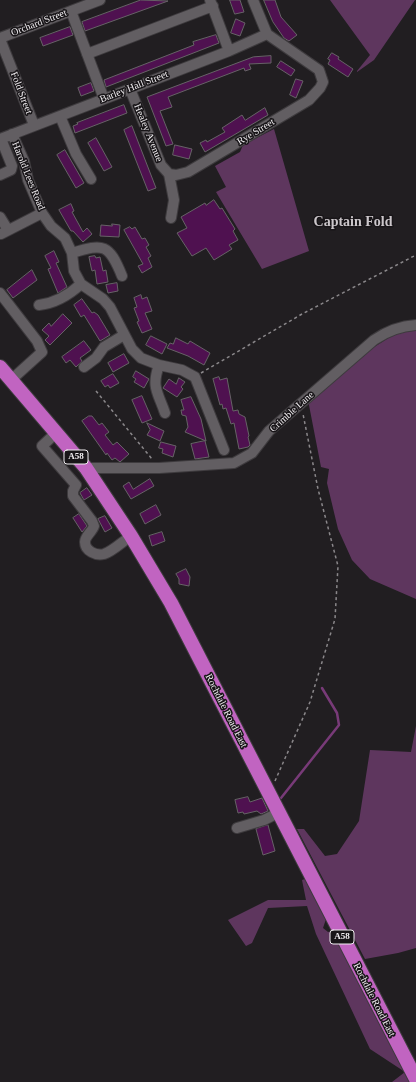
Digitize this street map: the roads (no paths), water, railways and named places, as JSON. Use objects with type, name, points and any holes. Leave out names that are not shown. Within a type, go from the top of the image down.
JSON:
[{"type":"highway","name":"Rochdale Road East","points":[[0,367],[86,468],[171,602],[268,795],[416,1079]]},
{"type":"street","name":"Orchard Street","points":[[0,38],[100,0]]},
{"type":"street","points":[[252,0],[267,34]]},
{"type":"street","points":[[87,54],[211,3],[229,51]]},
{"type":"street","points":[[71,11],[104,99]]},
{"type":"street","name":"Barley Hall Street","points":[[0,139],[229,51],[267,34]]},
{"type":"street","name":"Rye Street","points":[[169,174],[176,175],[188,172],[309,100],[323,82],[319,70],[267,34]]},
{"type":"street","name":"Fold Street","points":[[0,38],[34,125]]},
{"type":"street","name":"Healey Avenue","points":[[130,89],[161,165],[169,174]]},
{"type":"street","points":[[60,116],[76,154],[91,179]]},
{"type":"street","name":"Harold Lees Road","points":[[12,134],[24,160],[28,180],[42,213],[51,226],[65,238],[72,253],[74,271],[81,284]]},
{"type":"street","points":[[0,139],[12,166],[11,170],[0,175]]},
{"type":"street","points":[[169,174],[174,200],[170,218]]},
{"type":"street","points":[[0,217],[4,232],[42,213]]},
{"type":"street","points":[[72,253],[93,246],[103,248],[114,256],[122,276]]},
{"type":"street","points":[[39,306],[60,300],[81,284],[103,299],[110,308],[132,349],[141,358],[159,365],[197,375],[224,450]]},
{"type":"street","points":[[0,293],[36,341],[42,352],[11,380]]},
{"type":"street","name":"Crimble Lane","points":[[86,468],[159,468],[234,463],[246,458],[258,447],[270,431],[300,403],[384,333],[399,327],[416,325]]},
{"type":"street","points":[[84,367],[96,358],[104,347],[124,335]]},
{"type":"street","points":[[159,365],[154,378],[155,388],[165,413]]},
{"type":"street","points":[[56,433],[42,446],[76,484],[73,491],[73,496],[92,521],[94,526],[86,538],[85,544],[89,551],[95,554],[104,554],[130,536]]},
{"type":"street","points":[[237,828],[264,820],[278,813]]},
{"type":"waterway","points":[[281,798],[339,725],[337,713],[322,688]]},
{"type":"district","name":"Captain Fold","points":[[353,222]]}]
